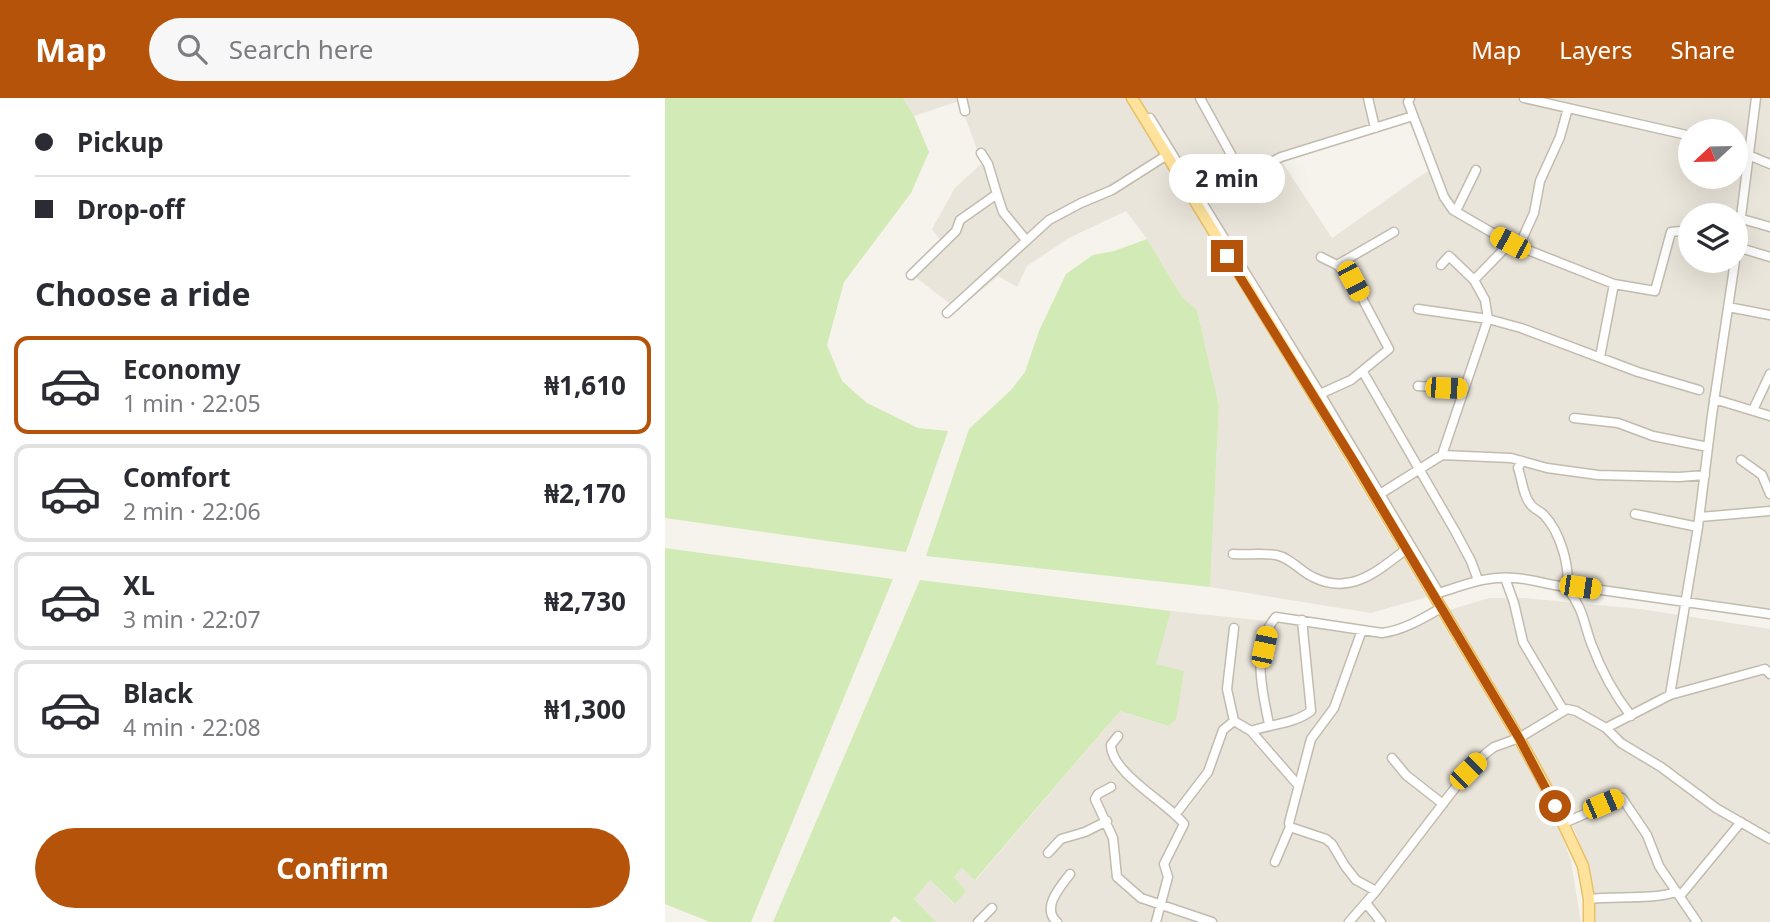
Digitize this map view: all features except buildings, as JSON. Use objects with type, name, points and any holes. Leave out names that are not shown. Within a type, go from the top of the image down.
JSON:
[{"type":"main road","points":[[1135,98],[1519,738],[1564,823],[1583,866],[1589,922]]},
{"type":"street","points":[[962,98],[965,111]]},
{"type":"street","points":[[1135,98],[1320,394],[1439,593],[1478,580],[1514,578],[1567,588],[1580,587],[1770,614]]},
{"type":"street","points":[[1368,98],[1375,128]]},
{"type":"street","points":[[1411,98],[1408,102],[1444,197],[1456,211],[1510,243],[1613,284],[1655,291],[1671,232],[1678,231]]},
{"type":"street","points":[[1524,98],[1678,133]]},
{"type":"street","points":[[1744,203],[1756,98]]},
{"type":"street","points":[[1203,99],[1241,179]]},
{"type":"street","points":[[1519,246],[1534,213],[1541,181],[1560,137],[1568,108]]},
{"type":"street","points":[[1200,199],[1281,157],[1413,116]]},
{"type":"street","points":[[981,153],[988,164],[1003,212],[1026,240]]},
{"type":"street","points":[[1750,154],[1770,164]]},
{"type":"street","points":[[947,313],[1049,220],[1112,190],[1167,155]]},
{"type":"street","points":[[1456,211],[1476,170]]},
{"type":"street","points":[[911,275],[956,231],[960,220],[997,194]]},
{"type":"street","points":[[1748,221],[1770,227]]},
{"type":"street","points":[[1338,265],[1394,232]]},
{"type":"street","points":[[1474,280],[1510,243]]},
{"type":"street","points":[[1748,253],[1770,257]]},
{"type":"street","points":[[1441,265],[1449,256],[1474,280],[1485,300],[1488,319],[1442,455]]},
{"type":"street","points":[[1320,394],[1363,372],[1389,349],[1353,281],[1338,265],[1321,257]]},
{"type":"street","points":[[1670,695],[1700,517],[1714,399],[1733,273]]},
{"type":"street","points":[[1600,357],[1613,284]]},
{"type":"street","points":[[1728,307],[1770,315]]},
{"type":"street","points":[[1418,309],[1488,319],[1521,328],[1638,372],[1699,390]]},
{"type":"street","points":[[1363,372],[1455,531],[1478,580]]},
{"type":"street","points":[[1753,410],[1770,374]]},
{"type":"street","points":[[1418,386],[1464,389]]},
{"type":"street","points":[[1714,399],[1770,416]]},
{"type":"street","points":[[1574,418],[1618,423],[1653,436],[1708,447]]},
{"type":"street","points":[[1380,494],[1442,455],[1481,455],[1598,475],[1705,475]]},
{"type":"street","points":[[1741,460],[1762,475],[1770,494]]},
{"type":"street","points":[[1522,461],[1518,468],[1531,506],[1548,519],[1563,549],[1567,588],[1582,609],[1588,634],[1605,677],[1631,716]]},
{"type":"street","points":[[1700,517],[1770,511]]},
{"type":"street","points":[[1635,514],[1698,527]]},
{"type":"street","points":[[1233,554],[1277,555],[1313,577],[1342,584],[1358,582],[1378,572],[1405,550]]},
{"type":"street","points":[[1505,578],[1523,642],[1564,711]]},
{"type":"street","points":[[1269,724],[1259,668],[1268,625],[1276,617],[1382,633],[1396,631],[1441,608]]},
{"type":"street","points":[[1251,730],[1269,724],[1294,721],[1311,712],[1303,620]]},
{"type":"street","points":[[1234,628],[1227,689],[1234,721],[1251,730],[1298,785]]},
{"type":"street","points":[[1275,862],[1290,827],[1311,739],[1334,708],[1362,630]]},
{"type":"street","points":[[1607,728],[1670,695],[1765,669],[1770,674]]},
{"type":"street","points":[[1349,922],[1468,771],[1485,754],[1505,741],[1519,738],[1567,709],[1607,728],[1621,743],[1661,767],[1716,808],[1770,839]]},
{"type":"street","points":[[1175,815],[1203,780],[1223,730],[1234,721]]},
{"type":"street","points":[[1118,736],[1111,745],[1113,758],[1157,802],[1184,824],[1184,829],[1164,864],[1168,877],[1156,922]]},
{"type":"street","points":[[1392,758],[1406,775],[1443,804]]},
{"type":"street","points":[[1111,787],[1098,794],[1095,799],[1107,821],[1112,838],[1117,877],[1141,898],[1212,922]]},
{"type":"street","points":[[1564,823],[1622,798],[1647,835],[1659,866],[1697,922]]},
{"type":"street","points":[[1048,853],[1061,839],[1107,821]]},
{"type":"street","points":[[1588,899],[1679,894],[1741,822]]},
{"type":"street","points":[[1290,827],[1326,839],[1356,880],[1376,891]]},
{"type":"street","points":[[1057,922],[1051,917],[1049,909],[1070,874]]},
{"type":"street","points":[[1366,903],[1381,922]]},
{"type":"street","points":[[978,922],[992,908]]},
{"type":"shaded area","points":[[903,98],[1126,98],[1427,597],[1371,613],[1210,587],[1219,406],[1197,310],[1182,297],[1147,239],[1126,211],[1069,238],[1027,266],[1017,287],[998,276],[958,310],[914,276],[941,241],[932,229],[955,188],[982,163],[959,101],[914,116]]},
{"type":"shaded area","points":[[1137,98],[1770,98],[1770,614],[1514,578],[1439,593]],"holes":[[[1409,122],[1429,170],[1332,238],[1282,162]]]},
{"type":"shaded area","points":[[1489,598],[1523,598],[1640,609],[1770,629],[1770,922],[1595,922],[1590,874],[1576,833],[1520,727],[1449,610]]},
{"type":"shaded area","points":[[1171,611],[1315,626],[1381,637],[1408,632],[1438,616],[1541,788],[1559,826],[1571,861],[1581,922],[936,922],[914,899],[930,880],[954,904],[966,891],[953,878],[962,868],[976,880],[1120,711],[1167,726],[1155,664]]},
{"type":"green space","points":[[665,98],[903,98],[914,116],[929,152],[911,193],[844,282],[827,345],[842,381],[867,403],[918,428],[948,431],[906,552],[665,518]]},
{"type":"green space","points":[[1147,239],[1182,297],[1197,310],[1219,406],[1210,587],[926,556],[969,429],[1011,390],[1025,372],[1039,331],[1066,274],[1093,255],[1114,251]]},
{"type":"green space","points":[[665,548],[893,579],[751,922],[710,922],[665,904]]},
{"type":"green space","points":[[920,580],[1171,611],[1156,664],[1184,671],[1176,720],[1168,726],[1120,711],[975,880],[962,868],[954,877],[966,891],[955,904],[930,880],[914,899],[936,922],[902,922],[894,916],[890,922],[773,922]]},
{"type":"route","points":[[1227,256],[1425,580],[1519,738],[1555,806]]}]
